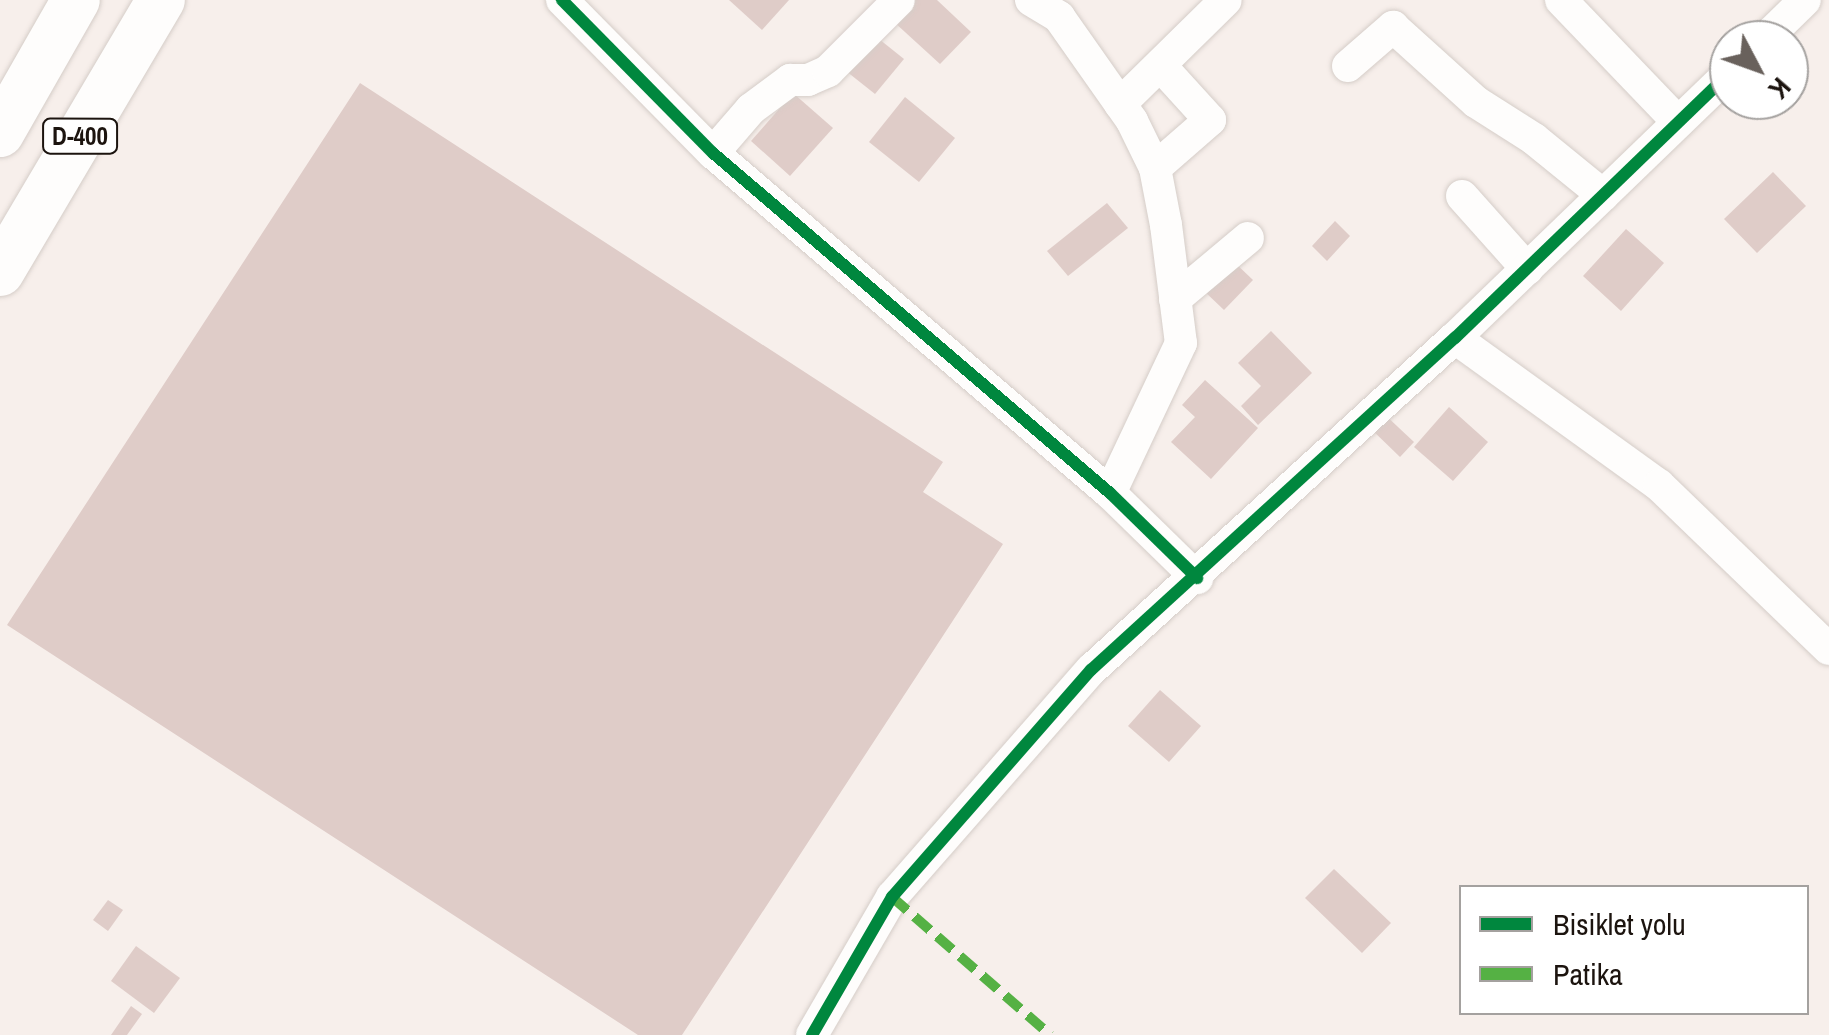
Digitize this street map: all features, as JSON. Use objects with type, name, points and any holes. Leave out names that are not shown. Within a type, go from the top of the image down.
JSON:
[{"type":"highway","name":"D-400","points":[[0,132],[76,0]]},
{"type":"highway","name":"D-400","points":[[0,272],[161,0]]},
{"type":"street","points":[[562,0],[714,153],[1110,493],[1197,578]]},
{"type":"street","points":[[714,153],[752,109],[790,80],[808,80],[828,71],[899,0]]},
{"type":"street","points":[[1031,0],[1058,9],[1120,104],[1155,168],[1176,299],[1180,342],[1110,493]]},
{"type":"street","points":[[1120,104],[1226,0]]},
{"type":"street","points":[[1562,0],[1678,122]]},
{"type":"street","points":[[1784,20],[1805,0]]},
{"type":"street","points":[[1348,66],[1393,28],[1476,102],[1603,194]]},
{"type":"street","points":[[1155,168],[1210,120],[1160,65]]},
{"type":"street","points":[[812,1035],[892,897],[1091,670],[1197,578],[1455,338],[1709,92]]},
{"type":"street","points":[[1462,196],[1527,269]]},
{"type":"street","points":[[1176,299],[1248,238]]},
{"type":"street","points":[[1455,338],[1659,485],[1829,649]]},
{"type":"building","points":[[729,0],[789,0],[762,30]]},
{"type":"building","points":[[914,0],[937,0],[971,32],[940,64],[894,22]]},
{"type":"building","points":[[874,35],[904,59],[875,94],[846,71]]},
{"type":"building","points":[[360,83],[943,462],[923,492],[1003,544],[682,1035],[638,1035],[7,625]]},
{"type":"building","points":[[793,93],[833,128],[790,176],[751,141]]},
{"type":"building","points":[[905,97],[955,138],[919,182],[869,142]]},
{"type":"building","points":[[1773,172],[1806,206],[1757,253],[1724,219]]},
{"type":"building","points":[[1107,203],[1128,228],[1068,276],[1047,251]]},
{"type":"building","points":[[1335,221],[1350,236],[1327,261],[1312,246]]},
{"type":"building","points":[[1626,229],[1664,263],[1621,311],[1583,276]]},
{"type":"building","points":[[1232,260],[1253,280],[1224,310],[1203,290]]},
{"type":"building","points":[[1271,331],[1312,373],[1258,425],[1241,406],[1261,386],[1238,363]]},
{"type":"building","points":[[1205,380],[1258,428],[1211,479],[1171,442],[1195,417],[1182,405]]},
{"type":"building","points":[[1449,407],[1488,442],[1453,481],[1414,447]]},
{"type":"building","points":[[1382,412],[1414,442],[1400,457],[1369,427]]},
{"type":"building","points":[[1160,690],[1201,726],[1169,762],[1128,726]]},
{"type":"building","points":[[1334,869],[1391,923],[1362,953],[1305,898]]},
{"type":"building","points":[[108,900],[123,910],[108,931],[93,920]]},
{"type":"building","points":[[136,946],[180,978],[154,1013],[111,981]]},
{"type":"building","points":[[131,1006],[142,1014],[127,1035],[111,1035]]},
{"type":"marked path","points":[[892,897],[1050,1035]]},
{"type":"cycle path","points":[[562,0],[713,153],[1110,493],[1197,578]]},
{"type":"cycle path","points":[[812,1035],[892,897],[1091,670],[1455,338],[1709,92]]}]
